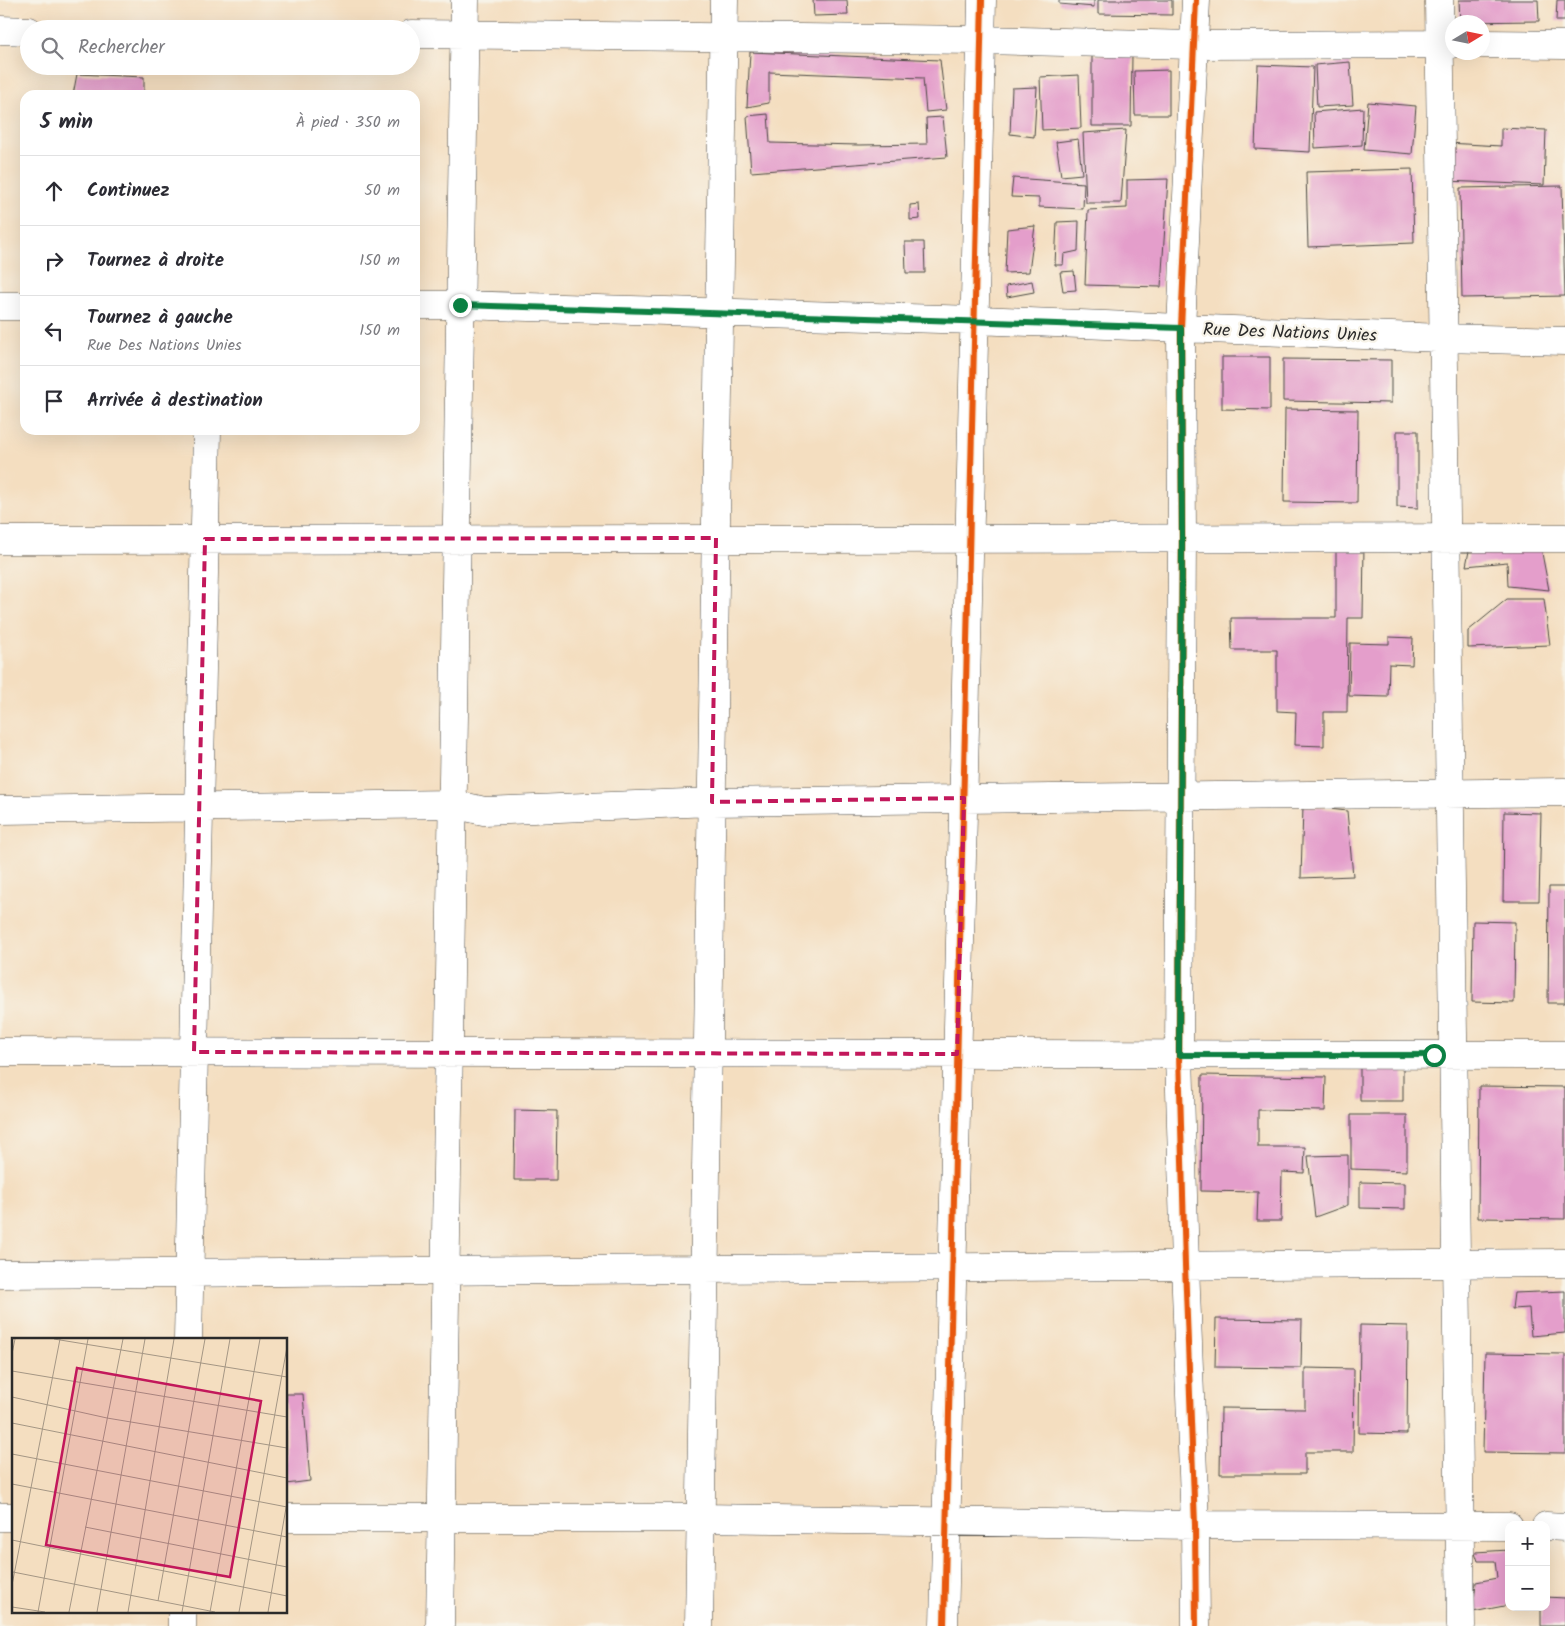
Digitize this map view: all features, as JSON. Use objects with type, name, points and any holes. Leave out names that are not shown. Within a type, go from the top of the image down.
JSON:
[{"type":"street","points":[[440,1626],[465,0]]},
{"type":"street","points":[[699,1626],[724,0]]},
{"type":"street","points":[[944,1626],[982,0]]},
{"type":"street","points":[[1196,0],[1181,328],[1182,538],[1179,1055],[1195,1525],[1196,1626]]},
{"type":"street","points":[[1439,0],[1445,38]]},
{"type":"street","points":[[0,30],[20,30]]},
{"type":"street","points":[[420,34],[982,40],[1194,45],[1445,44]]},
{"type":"street","points":[[1490,44],[1565,45]]},
{"type":"street","points":[[1446,60],[1443,338],[1461,1626]]},
{"type":"street","name":"Rue Des Nations Unies","points":[[420,305],[975,320],[1565,341]]},
{"type":"street","points":[[0,306],[20,306]]},
{"type":"street","points":[[188,1338],[207,435]]},
{"type":"street","points":[[0,540],[970,537],[1565,538]]},
{"type":"street","points":[[0,810],[453,804],[484,811],[712,802],[1565,792]]},
{"type":"street","points":[[0,1052],[1565,1055]]},
{"type":"street","points":[[0,1274],[1565,1262]]},
{"type":"street","points":[[288,1518],[701,1518],[1195,1525],[1505,1526]]},
{"type":"street","points":[[1550,1526],[1565,1526]]},
{"type":"highlighted area","points":[[716,538],[712,802],[964,798],[957,1054],[194,1052],[205,539]]},
{"type":"building","points":[[813,0],[847,0],[848,15],[814,16]]},
{"type":"building","points":[[1059,0],[1094,0],[1094,7],[1059,4]]},
{"type":"building","points":[[1098,0],[1172,0],[1172,15],[1098,14]]},
{"type":"building","points":[[1459,0],[1538,0],[1539,21],[1490,22],[1490,15],[1460,15]]},
{"type":"building","points":[[1557,0],[1565,0],[1565,21],[1556,21]]},
{"type":"building","points":[[750,52],[940,60],[946,110],[926,112],[923,78],[769,72],[769,103],[747,107]]},
{"type":"building","points":[[1092,55],[1132,55],[1131,126],[1092,126]]},
{"type":"building","points":[[1350,62],[1353,105],[1317,107],[1315,65]]},
{"type":"building","points":[[1258,65],[1313,67],[1310,152],[1255,149]]},
{"type":"building","points":[[1169,70],[1169,115],[1135,115],[1134,71]]},
{"type":"building","points":[[77,75],[144,77],[144,90],[74,90]]},
{"type":"building","points":[[1079,75],[1081,128],[1042,130],[1040,77]]},
{"type":"building","points":[[1037,87],[1034,137],[1010,134],[1012,88]]},
{"type":"building","points":[[1368,102],[1416,106],[1412,154],[1364,150]]},
{"type":"building","points":[[1363,108],[1362,145],[1315,148],[1314,112]]},
{"type":"building","points":[[768,114],[770,143],[859,145],[927,144],[926,118],[943,117],[947,157],[751,172],[747,116]]},
{"type":"building","points":[[1501,128],[1546,130],[1544,185],[1445,181],[1447,143],[1501,146]]},
{"type":"building","points":[[1126,130],[1121,203],[1086,203],[1083,133]]},
{"type":"building","points":[[1078,139],[1082,174],[1061,176],[1056,142]]},
{"type":"building","points":[[1412,169],[1414,243],[1308,247],[1306,172]]},
{"type":"building","points":[[1013,178],[1084,183],[1083,209],[1039,207],[1039,198],[1011,197]]},
{"type":"building","points":[[1168,179],[1161,287],[1085,285],[1088,210],[1127,208],[1127,180]]},
{"type":"building","points":[[1562,186],[1565,296],[1462,298],[1460,188]]},
{"type":"building","points":[[919,204],[920,219],[910,220],[910,205]]},
{"type":"building","points":[[1079,221],[1078,251],[1064,254],[1063,265],[1055,265],[1057,222]]},
{"type":"building","points":[[1035,226],[1029,272],[1005,273],[1007,229]]},
{"type":"building","points":[[905,242],[924,242],[925,273],[906,273]]},
{"type":"building","points":[[1074,271],[1076,290],[1063,291],[1060,272]]},
{"type":"building","points":[[1032,281],[1034,292],[1007,297],[1006,286]]},
{"type":"building","points":[[1222,357],[1270,357],[1270,410],[1222,409]]},
{"type":"building","points":[[1283,359],[1391,360],[1391,403],[1283,401]]},
{"type":"building","points":[[1285,409],[1358,410],[1357,503],[1284,502]]},
{"type":"building","points":[[1397,431],[1418,431],[1418,508],[1397,507]]},
{"type":"building","points":[[1336,543],[1364,544],[1363,618],[1348,618],[1347,712],[1324,712],[1324,746],[1295,745],[1296,712],[1277,711],[1277,650],[1232,650],[1231,618],[1336,618]]},
{"type":"building","points":[[1541,548],[1549,590],[1508,586],[1507,562],[1466,566],[1469,551]]},
{"type":"building","points":[[1507,599],[1544,599],[1550,645],[1468,648],[1468,631]]},
{"type":"building","points":[[1389,637],[1413,638],[1412,665],[1389,664],[1388,697],[1349,696],[1350,643],[1389,644]]},
{"type":"building","points":[[1303,806],[1347,811],[1353,876],[1301,878]]},
{"type":"building","points":[[1504,812],[1541,813],[1539,901],[1503,901]]},
{"type":"building","points":[[1549,887],[1565,887],[1565,1003],[1548,1003]]},
{"type":"building","points":[[1473,921],[1515,922],[1514,1003],[1472,1002]]},
{"type":"building","points":[[1360,1064],[1403,1065],[1403,1101],[1360,1101]]},
{"type":"building","points":[[1202,1075],[1326,1077],[1325,1111],[1258,1110],[1258,1147],[1305,1147],[1304,1173],[1282,1172],[1281,1221],[1257,1221],[1258,1192],[1201,1191]]},
{"type":"building","points":[[1479,1086],[1565,1087],[1565,1219],[1478,1218]]},
{"type":"building","points":[[515,1110],[557,1111],[556,1180],[514,1180]]},
{"type":"building","points":[[1351,1115],[1407,1115],[1407,1171],[1351,1169]]},
{"type":"building","points":[[1348,1155],[1348,1205],[1315,1217],[1308,1156]]},
{"type":"building","points":[[1360,1182],[1405,1183],[1405,1209],[1360,1208]]},
{"type":"building","points":[[1565,1291],[1565,1333],[1531,1336],[1529,1308],[1512,1309],[1514,1293]]},
{"type":"building","points":[[1216,1319],[1302,1320],[1301,1368],[1215,1367]]},
{"type":"building","points":[[1360,1325],[1408,1326],[1407,1434],[1359,1433]]},
{"type":"building","points":[[1485,1353],[1565,1354],[1565,1453],[1483,1452]]},
{"type":"building","points":[[1305,1368],[1354,1369],[1353,1452],[1305,1452],[1305,1474],[1220,1474],[1221,1408],[1305,1409]]},
{"type":"building","points":[[288,1394],[303,1394],[310,1481],[288,1484]]},
{"type":"building","points":[[1505,1550],[1505,1606],[1473,1612],[1476,1582],[1497,1578],[1495,1561],[1478,1561],[1475,1552]]},
{"type":"building","points":[[1550,1597],[1565,1598],[1565,1626],[1541,1626],[1541,1611],[1550,1611]]},
{"type":"cycle path","points":[[944,1626],[982,0]]},
{"type":"cycle path","points":[[1196,0],[1181,328],[1182,538],[1179,1055],[1195,1525],[1196,1626]]},
{"type":"route","points":[[460,305],[1181,328],[1182,538],[1179,1055],[1434,1055]]}]
